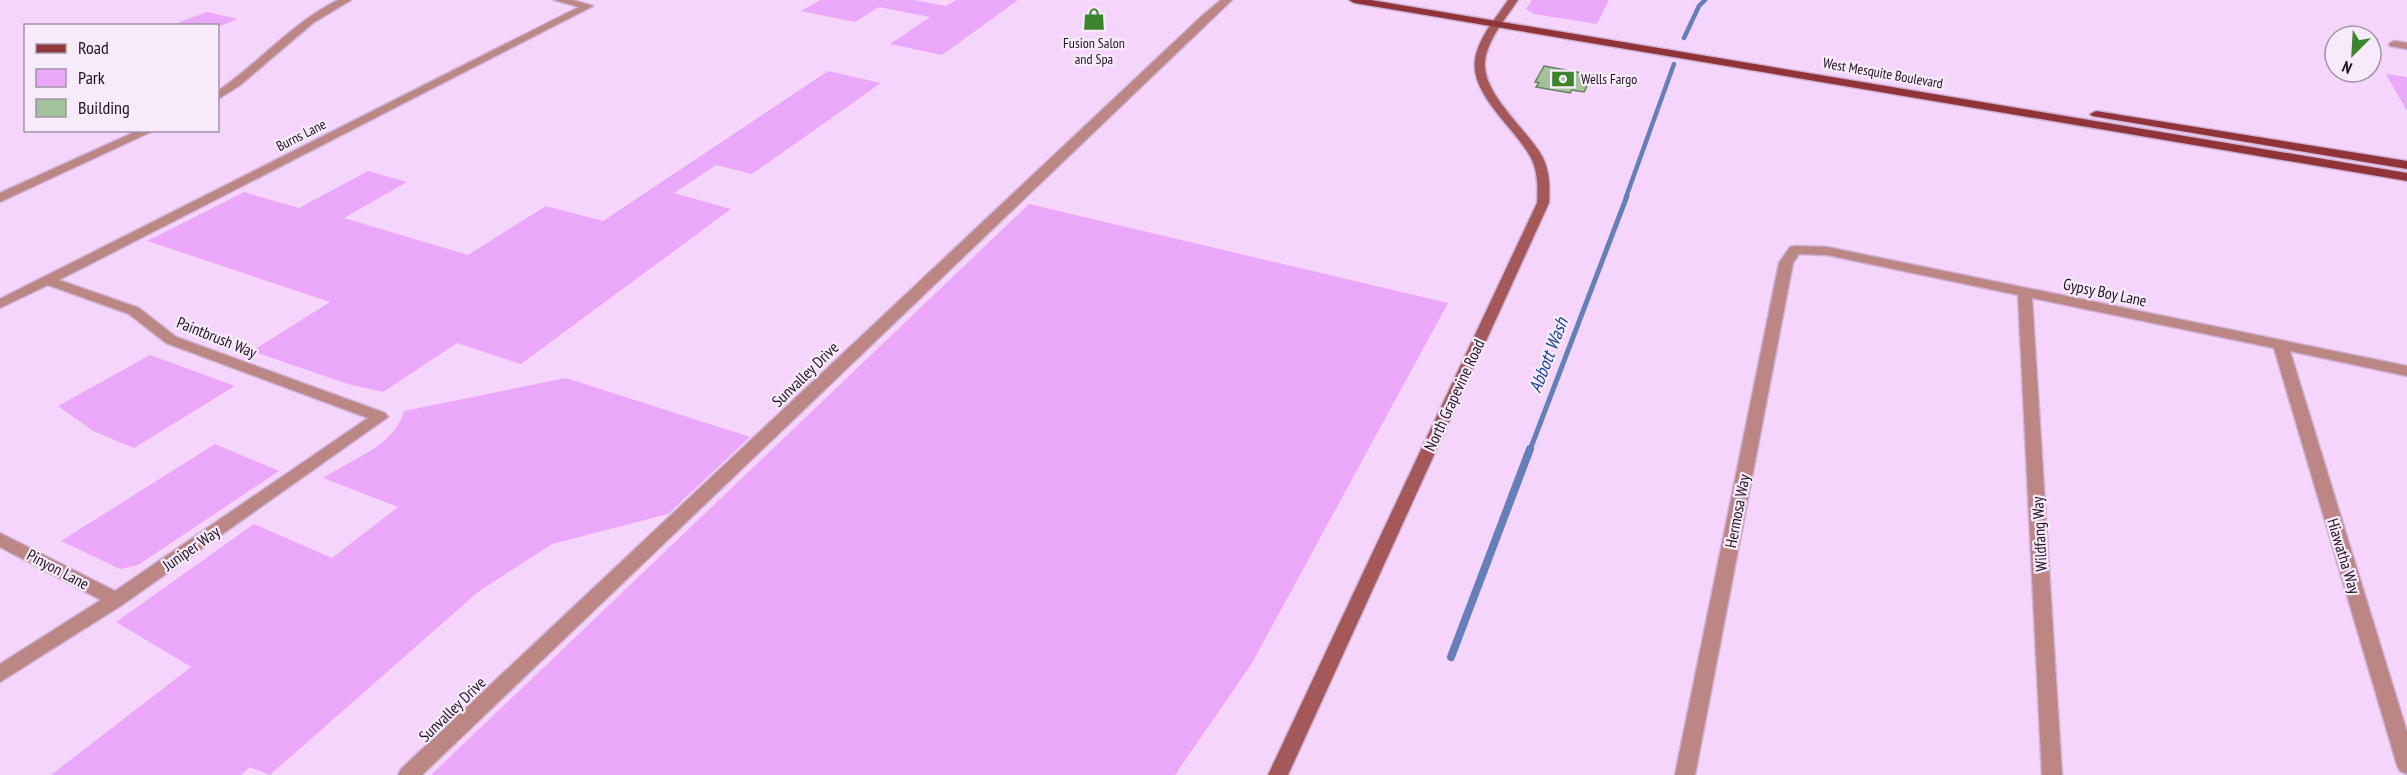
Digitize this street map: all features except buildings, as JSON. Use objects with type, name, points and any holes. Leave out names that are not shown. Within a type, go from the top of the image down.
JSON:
[{"type":"main road","name":"West Mesquite Boulevard","points":[[1354,0],[1501,20],[1936,92],[2407,165]]},
{"type":"main road","name":"West Mesquite Boulevard","points":[[1408,0],[1501,20]]},
{"type":"main road","name":"North Grapevine Road","points":[[1278,775],[1543,203],[1544,180],[1538,160],[1526,139],[1493,98],[1481,77],[1480,61],[1513,0]]},
{"type":"main road","name":"West Mesquite Boulevard","points":[[1936,92],[2407,177]]},
{"type":"street","points":[[219,95],[236,85],[295,29],[325,9],[346,0]]},
{"type":"street","name":"Burns Lane","points":[[0,304],[588,6],[559,0]]},
{"type":"street","name":"Sunvalley Drive","points":[[408,775],[1207,16],[1227,0]]},
{"type":"street","points":[[2394,44],[2407,46]]},
{"type":"street","points":[[0,198],[146,132]]},
{"type":"street","name":"Gypsy Boy Lane","points":[[1795,250],[1827,251],[2025,294],[2407,371]]},
{"type":"street","name":"Hermosa Way","points":[[1685,775],[1786,263],[1795,250]]},
{"type":"street","name":"Paintbrush Way","points":[[47,280],[134,311],[171,340],[380,417]]},
{"type":"street","name":"Wildfang Way","points":[[2025,294],[2052,775]]},
{"type":"street","name":"Hiawatha Way","points":[[2281,346],[2407,765]]},
{"type":"street","name":"Juniper Way","points":[[0,674],[116,600],[380,417]]},
{"type":"street","name":"Pinyon Lane","points":[[0,539],[116,600]]},
{"type":"green space","points":[[820,0],[914,0],[946,6],[956,0],[1018,0],[942,55],[890,44],[930,17],[879,7],[855,22],[801,11]]},
{"type":"green space","points":[[1532,0],[1609,0],[1597,24],[1534,14],[1526,9]]},
{"type":"green space","points":[[207,12],[238,19],[219,27],[219,24],[175,24]]},
{"type":"green space","points":[[828,71],[881,83],[752,174],[716,165],[674,193],[731,209],[521,364],[457,343],[383,392],[348,384],[252,351],[330,302],[147,241],[244,192],[299,208],[368,171],[407,182],[344,218],[468,255],[546,206],[603,221]]},
{"type":"green space","points":[[2386,74],[2407,77],[2407,111]]},
{"type":"green space","points":[[1029,204],[1448,303],[1252,663],[1175,775],[431,775]]},
{"type":"green space","points":[[150,355],[235,386],[134,448],[93,431],[58,406]]},
{"type":"green space","points":[[566,378],[750,437],[668,514],[552,544],[478,592],[270,775],[250,767],[241,775],[51,775],[191,667],[116,622],[254,524],[332,558],[398,507],[323,478],[382,443],[399,423],[404,411]]},
{"type":"green space","points":[[215,444],[279,471],[138,565],[120,569],[61,541]]},
{"type":"waterway","name":"Abbott Wash","points":[[1684,38],[1699,6],[1705,0]]},
{"type":"waterway","name":"Abbott Wash","points":[[1626,197],[1674,64]]},
{"type":"waterway","name":"Abbott Wash","points":[[1530,450],[1627,196]]},
{"type":"waterway","name":"Abbott Wash","points":[[1451,657],[1530,449]]},
{"type":"place","name":"Fusion Salon and Spa","points":[[1094,19]]},
{"type":"place","name":"Wells Fargo","points":[[1563,79]]}]
